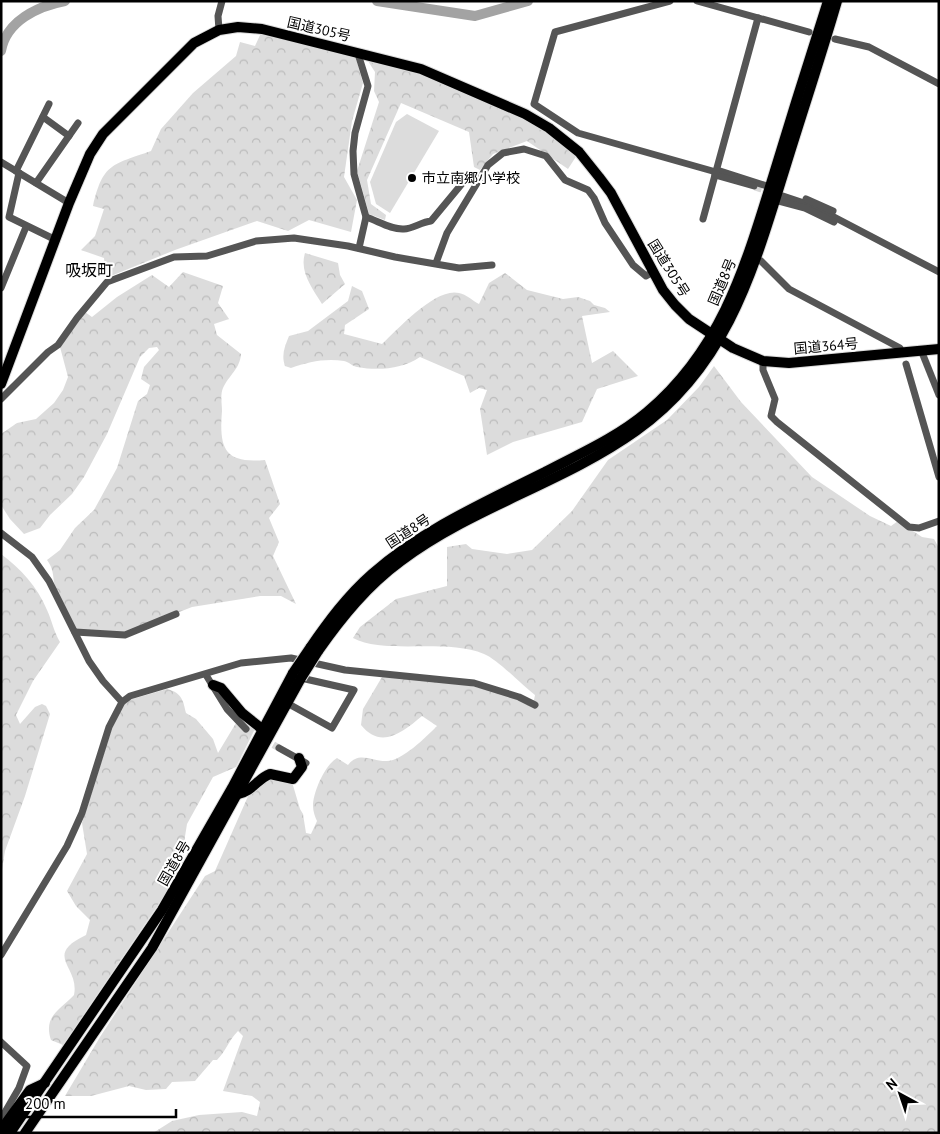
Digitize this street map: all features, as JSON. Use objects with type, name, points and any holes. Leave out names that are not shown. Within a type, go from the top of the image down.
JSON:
[{"type":"highway","name":"国道8号","points":[[716,338],[776,193],[828,1]]},
{"type":"highway","name":"国道8号","points":[[10,1133],[162,910],[228,796],[262,729],[348,598],[393,557],[464,513],[606,440],[627,427],[673,388],[734,315],[756,260],[837,1]]},
{"type":"highway","name":"国道305号","points":[[1,384],[69,203],[90,154],[113,121],[187,48],[201,38],[220,30],[238,27],[262,29],[403,63],[438,75],[525,114],[559,135],[588,162],[611,193],[663,290],[682,313],[716,338]]},
{"type":"highway","name":"国道364号","points":[[716,338],[764,361],[789,363],[939,349]]},
{"type":"highway","name":"国道8号","points":[[26,1133],[152,948],[287,703],[297,676]]},
{"type":"highway","points":[[213,685],[221,688],[242,714],[262,729]]},
{"type":"highway","points":[[238,794],[247,792],[270,774],[293,779],[302,767],[303,760]]},
{"type":"highway","points":[[32,1133],[93,1046],[95,1034]]},
{"type":"highway","points":[[1,1130],[30,1090],[46,1082]]},
{"type":"street","points":[[220,30],[218,16],[222,1]]},
{"type":"street","points":[[670,1],[555,32],[534,104],[578,133],[716,172],[776,193],[816,202],[831,210],[841,220],[939,272]]},
{"type":"street","points":[[697,1],[809,32]]},
{"type":"street","points":[[703,219],[758,18]]},
{"type":"street","points":[[835,39],[869,46],[939,84]]},
{"type":"street","points":[[359,248],[366,217],[353,163],[355,133],[368,86],[359,61],[361,53]]},
{"type":"street","points":[[50,104],[18,172],[9,217],[56,240]]},
{"type":"street","points":[[43,117],[69,136]]},
{"type":"street","points":[[36,183],[78,124]]},
{"type":"street","points":[[436,263],[447,233],[479,177],[488,165],[503,154],[524,149],[540,153],[552,163],[565,180],[575,186],[586,188],[592,194],[605,223],[638,271],[646,276],[653,272]]},
{"type":"street","points":[[1,162],[69,203]]},
{"type":"street","points":[[716,172],[755,187]]},
{"type":"street","points":[[366,217],[403,230],[431,221],[470,174],[479,177]]},
{"type":"street","points":[[1,288],[26,226]]},
{"type":"street","points":[[1,399],[48,352],[58,345],[76,318],[107,282],[174,257],[207,256],[256,241],[294,238],[359,248],[395,257],[458,268],[492,265]]},
{"type":"street","points":[[756,260],[762,261],[789,288],[900,348],[901,352]]},
{"type":"street","points":[[921,350],[939,394]]},
{"type":"street","points":[[764,361],[762,370],[775,399],[771,416],[777,422],[910,527],[919,528],[939,522]]},
{"type":"street","points":[[906,364],[939,477]]},
{"type":"street","points":[[1,533],[32,557],[49,581],[102,681],[122,702]]},
{"type":"street","points":[[75,632],[125,635],[176,614]]},
{"type":"street","points":[[1,955],[66,846],[82,813],[109,727],[122,702],[138,693],[206,675],[241,663],[291,658],[345,670],[474,683],[521,697],[535,705]]},
{"type":"street","points":[[206,675],[227,709],[246,729]]},
{"type":"street","points":[[287,703],[332,728],[354,690],[297,676]]},
{"type":"street","points":[[279,748],[303,760]]},
{"type":"street","points":[[1,1042],[27,1066],[19,1088],[1,1120]]},
{"type":"green space","points":[[261,33],[355,55],[363,83],[352,121],[344,177],[357,200],[351,232],[309,220],[288,231],[257,221],[175,250],[106,278],[104,258],[81,250],[95,236],[104,209],[93,206],[105,173],[118,163],[151,151],[161,129],[193,93],[236,56],[240,42],[255,46]]},
{"type":"green space","points":[[366,58],[384,60],[522,115],[577,155],[568,169],[527,141],[493,154],[480,170],[474,167],[469,132],[401,103],[367,180],[371,204],[386,215],[385,220],[369,214],[357,171],[379,102],[374,91],[375,72]]},
{"type":"green space","points":[[407,114],[439,131],[390,213],[376,204],[370,182],[396,122]]},
{"type":"green space","points":[[305,253],[338,263],[340,275],[345,284],[322,304],[305,274]]},
{"type":"green space","points":[[183,272],[223,286],[218,303],[229,319],[214,324],[217,335],[241,354],[239,364],[225,383],[222,391],[221,424],[223,444],[233,456],[251,461],[265,460],[280,504],[269,518],[279,542],[273,556],[296,604],[281,596],[260,596],[192,607],[126,633],[75,630],[56,590],[50,564],[47,560],[60,550],[75,528],[94,510],[117,468],[138,401],[147,394],[150,385],[141,379],[144,367],[159,350],[157,347],[149,348],[140,357],[107,434],[84,477],[72,494],[50,515],[40,528],[24,534],[10,519],[1,505],[1,434],[17,423],[36,419],[54,403],[63,390],[68,377],[60,347],[85,312],[92,317],[117,297],[152,275],[169,287]]},
{"type":"green space","points":[[505,273],[527,290],[563,299],[578,297],[605,308],[610,312],[582,316],[592,363],[613,351],[638,376],[597,389],[582,422],[513,442],[487,455],[480,409],[487,390],[479,388],[470,393],[464,376],[420,357],[406,364],[382,369],[357,367],[344,361],[330,360],[310,362],[291,368],[285,366],[283,354],[289,336],[308,331],[348,301],[352,286],[362,291],[369,309],[345,325],[344,334],[382,344],[407,320],[440,296],[459,293],[479,304],[489,283]]},
{"type":"green space","points":[[714,366],[741,402],[812,477],[870,516],[891,526],[898,521],[922,537],[934,539],[939,548],[939,1133],[153,1133],[172,1121],[199,1115],[242,1112],[257,1116],[260,1102],[252,1096],[223,1091],[243,1036],[238,1031],[220,1057],[217,1060],[213,1060],[195,1081],[172,1082],[166,1089],[146,1090],[129,1086],[91,1096],[65,1096],[100,1037],[205,876],[215,871],[249,794],[267,778],[292,782],[303,814],[306,833],[311,834],[317,821],[313,808],[315,794],[320,779],[333,761],[337,758],[348,765],[361,757],[382,761],[393,760],[414,748],[437,726],[422,716],[400,732],[384,737],[376,736],[361,725],[363,709],[382,677],[439,680],[493,691],[530,702],[534,700],[535,695],[484,654],[468,649],[451,647],[366,643],[353,638],[360,627],[396,599],[447,586],[447,547],[466,544],[472,549],[507,554],[532,550],[572,511],[608,460],[667,420],[699,387]]},
{"type":"green space","points":[[1,554],[22,572],[38,593],[60,642],[33,681],[16,715],[20,724],[35,707],[42,704],[46,706],[50,714],[25,796],[5,851],[1,876]]},
{"type":"green space","points":[[167,689],[179,695],[186,713],[196,719],[213,739],[218,753],[236,723],[245,732],[252,726],[255,729],[236,767],[213,777],[187,824],[183,849],[185,865],[63,1045],[51,1040],[49,1025],[54,1014],[74,995],[72,976],[64,956],[66,949],[73,942],[86,935],[90,920],[76,906],[67,891],[87,854],[82,823],[112,728],[122,707],[129,700]]},
{"type":"waterway","points":[[1,51],[4,40],[16,23],[34,11],[65,1]]},
{"type":"waterway","points":[[377,1],[475,16],[528,1]]},
{"type":"tunnel","points":[[755,187],[771,192]]},
{"type":"tunnel","points":[[246,729],[279,748]]},
{"type":"place","name":"市立南郷小学校","points":[[412,178]]},
{"type":"district","name":"吸坂町","points":[[89,270]]}]
